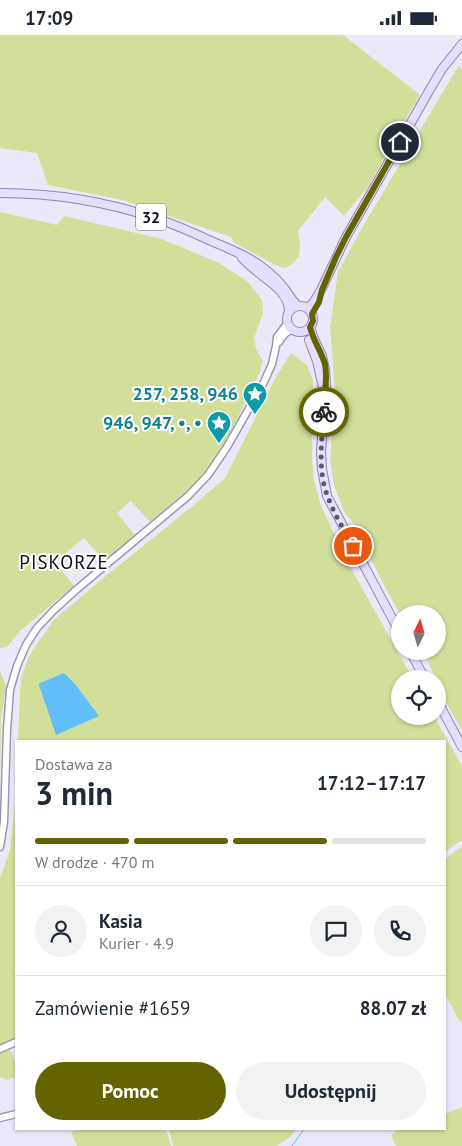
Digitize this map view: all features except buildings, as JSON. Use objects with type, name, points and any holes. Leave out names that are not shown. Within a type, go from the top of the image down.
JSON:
[{"type":"main road","points":[[306,309],[313,321],[307,329],[300,332],[293,330],[287,321],[289,311],[295,307],[306,309],[319,302],[327,276],[346,237],[442,69],[462,44]]},
{"type":"main road","name":"32","points":[[0,193],[43,195],[116,207],[184,229],[254,261],[272,274],[306,309]]},
{"type":"main road","name":"32","points":[[235,252],[279,289],[288,303],[289,311]]},
{"type":"main road","points":[[307,329],[317,361],[324,398],[321,451],[327,496],[338,520],[391,617]]},
{"type":"main road","points":[[446,717],[462,747]]},
{"type":"street","points":[[0,847],[4,822],[10,690],[26,645],[41,623],[54,610],[188,496],[208,475],[264,382],[272,363],[277,337],[287,324],[287,321]]},
{"type":"street","points":[[276,345],[286,332],[293,330]]},
{"type":"street","points":[[0,1049],[15,1043]]},
{"type":"street","points":[[0,1118],[15,1114]]},
{"type":"green space","points":[[0,35],[343,35],[420,95],[367,188],[344,216],[325,197],[298,231],[300,248],[298,257],[291,265],[285,268],[275,265],[233,242],[231,237],[122,200],[48,185],[37,153],[0,148]]},
{"type":"green space","points":[[459,65],[462,69],[462,731],[446,702],[446,670],[432,670],[427,660],[446,660],[446,605],[395,605],[360,537],[363,534],[344,512],[334,485],[330,459],[332,436],[337,415],[330,327],[338,272],[359,233]]},
{"type":"green space","points":[[0,212],[57,225],[64,216],[162,239],[219,263],[247,281],[262,300],[263,314],[254,338],[256,349],[263,361],[260,372],[213,468],[150,522],[131,501],[117,513],[135,535],[104,561],[84,538],[55,562],[74,586],[20,631],[7,647],[0,648]]},
{"type":"green space","points":[[291,353],[307,365],[313,381],[312,460],[314,481],[321,506],[348,563],[391,640],[391,660],[402,660],[408,670],[391,670],[391,725],[439,725],[462,766],[462,840],[446,851],[446,740],[18,740],[21,681],[25,666],[32,651],[54,620],[225,478],[277,375]]},
{"type":"green space","points":[[0,671],[6,686],[1,719],[0,777]]},
{"type":"green space","points":[[15,807],[15,1041],[0,1047],[0,878],[10,850]]},
{"type":"green space","points":[[462,846],[462,1020],[460,1022],[446,996],[446,858]]},
{"type":"green space","points":[[10,1049],[15,1062],[15,1077],[6,1080],[0,1077],[0,1053]]},
{"type":"green space","points":[[462,1107],[462,1146],[396,1146],[391,1136],[396,1130],[446,1130],[446,1114]]},
{"type":"green space","points":[[77,1130],[166,1130],[171,1146],[77,1146],[71,1132]]},
{"type":"green space","points":[[169,1130],[295,1130],[291,1136],[277,1146],[173,1146]]},
{"type":"water","points":[[64,673],[75,684],[99,716],[56,735],[39,685]]},
{"type":"waterway","points":[[292,1146],[303,1130]]},
{"type":"way so far","points":[[324,412],[321,451],[324,484],[334,511],[353,546]]},
{"type":"place","name":"257, 258, 946","points":[[255,415]]},
{"type":"place","name":"946, 947, •, •","points":[[219,444]]},
{"type":"district","name":"PISKORZE","points":[[64,562]]},
{"type":"route","points":[[324,412],[326,369],[310,327],[313,321],[312,314],[321,297],[327,276],[346,237],[400,142]]}]
